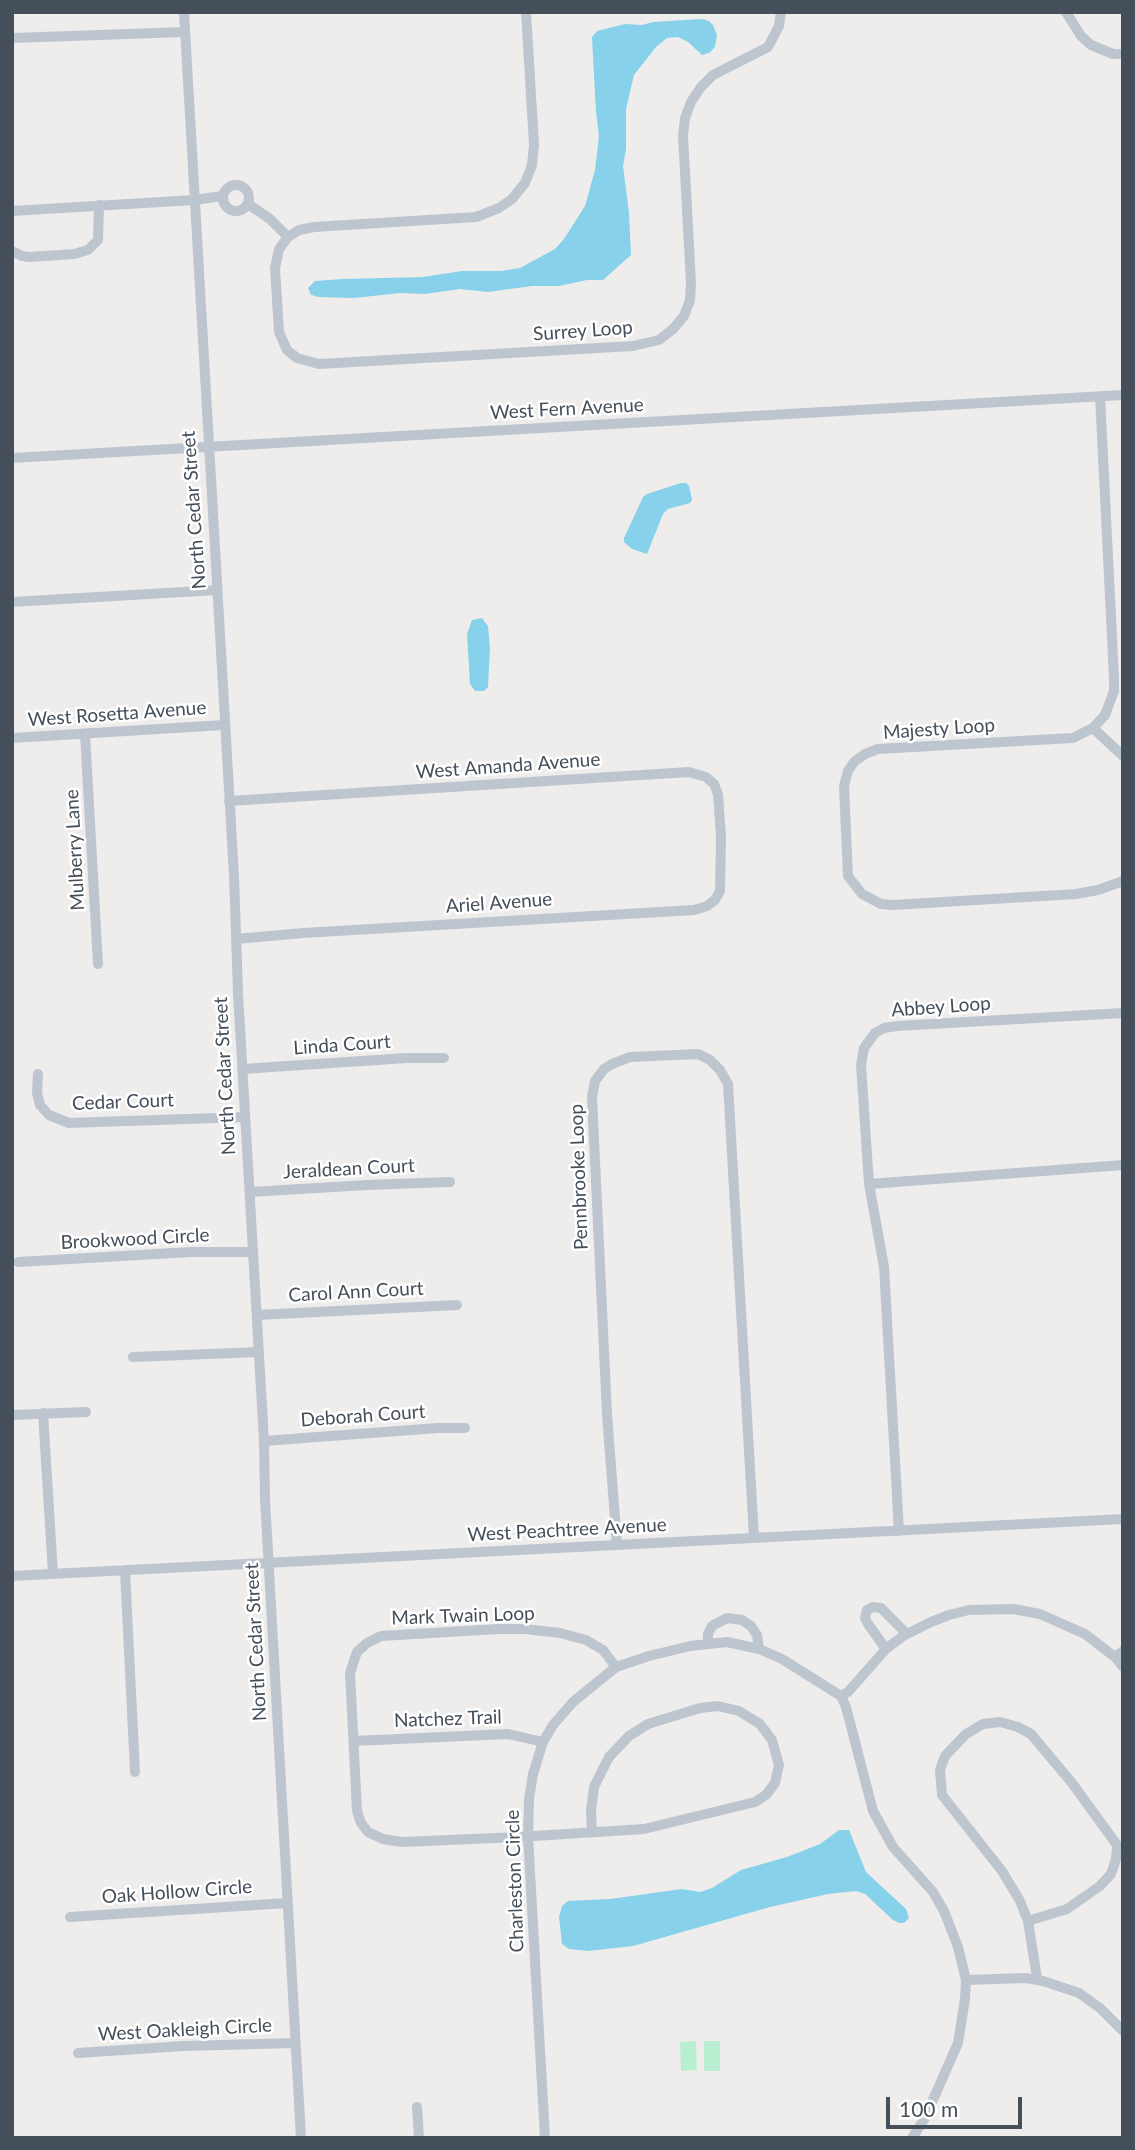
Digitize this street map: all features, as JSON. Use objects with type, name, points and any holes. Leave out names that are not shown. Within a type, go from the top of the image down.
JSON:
[{"type":"street","name":"North Cedar Street","points":[[184,12],[300,2138]]},
{"type":"street","points":[[248,204],[270,219],[288,237],[299,230],[314,227],[476,217],[499,208],[512,198],[524,183],[534,155],[526,12]]},
{"type":"street","name":"Surrey Loop","points":[[288,237],[279,249],[275,268],[279,332],[287,350],[297,358],[319,364],[633,346],[659,340],[684,316],[690,300],[683,135],[685,118],[691,102],[713,75],[768,47],[779,26],[781,12]]},
{"type":"street","points":[[1066,12],[1081,36],[1091,45],[1113,54],[1123,54]]},
{"type":"street","points":[[12,38],[185,32]]},
{"type":"street","points":[[232,185],[240,185],[249,195],[248,204],[243,209],[233,211],[226,207],[222,197],[232,185]]},
{"type":"street","points":[[12,211],[222,197]]},
{"type":"street","points":[[12,251],[29,257],[74,254],[88,250],[98,240],[99,205]]},
{"type":"street","name":"West Fern Avenue","points":[[12,458],[1123,395]]},
{"type":"street","points":[[1100,396],[1114,691],[1105,715],[1093,728],[1123,756]]},
{"type":"street","points":[[12,602],[217,590]]},
{"type":"street","name":"West Rosetta Avenue","points":[[12,738],[224,725]]},
{"type":"street","name":"Majesty Loop","points":[[1093,728],[1073,738],[878,749],[865,754],[854,762],[848,771],[844,786],[848,876],[871,901],[893,905],[1076,894],[1123,881]]},
{"type":"street","name":"Mulberry Lane","points":[[85,734],[98,964]]},
{"type":"street","name":"West Amanda Avenue","points":[[229,801],[689,772],[706,777],[714,784],[718,794],[721,855]]},
{"type":"street","name":"Ariel Avenue","points":[[236,939],[694,909],[707,906],[715,900],[720,891],[721,855]]},
{"type":"street","name":"Abbey Loop","points":[[899,1531],[884,1267],[869,1184],[861,1065],[864,1048],[876,1033],[884,1028],[897,1026],[1123,1013]]},
{"type":"street","name":"Pennbrooke Loop","points":[[617,1545],[604,1363],[592,1097],[595,1081],[604,1069],[611,1063],[630,1057],[698,1054],[710,1060],[720,1070],[728,1084],[754,1538]]},
{"type":"street","name":"Linda Court","points":[[242,1069],[444,1058]]},
{"type":"street","name":"Cedar Court","points":[[38,1074],[37,1093],[40,1105],[49,1115],[69,1124],[245,1116]]},
{"type":"street","points":[[869,1184],[1123,1166]]},
{"type":"street","name":"Jeraldean Court","points":[[250,1192],[450,1182]]},
{"type":"street","name":"Brookwood Circle","points":[[18,1262],[191,1252],[253,1252]]},
{"type":"street","name":"Carol Ann Court","points":[[257,1315],[457,1305]]},
{"type":"street","points":[[132,1357],[259,1352]]},
{"type":"street","points":[[12,1415],[86,1412]]},
{"type":"street","points":[[43,1413],[53,1574]]},
{"type":"street","name":"Deborah Court","points":[[264,1441],[438,1428],[465,1429]]},
{"type":"street","name":"West Peachtree Avenue","points":[[12,1576],[1123,1519]]},
{"type":"street","points":[[125,1570],[135,1772]]},
{"type":"street","points":[[886,1649],[865,1618],[867,1610],[873,1607],[881,1608],[907,1634]]},
{"type":"street","points":[[912,2138],[925,2118],[958,2043],[966,1980],[958,1947],[944,1911],[933,1892],[893,1847],[873,1811],[841,1696],[848,1692],[886,1649],[907,1634],[949,1615],[969,1610],[1013,1609],[1040,1614],[1065,1624],[1119,1654],[1123,1667]]},
{"type":"street","points":[[708,1643],[712,1626],[727,1618],[742,1620],[751,1626],[757,1635],[759,1649]]},
{"type":"street","name":"Mark Twain Loop","points":[[592,1832],[594,1787],[609,1757],[629,1736],[648,1724],[700,1708],[718,1706],[739,1711],[760,1724],[772,1740],[779,1765],[775,1783],[766,1795],[755,1802],[644,1829],[528,1836],[402,1842],[383,1839],[369,1832],[361,1823],[357,1811],[350,1672],[356,1652],[381,1636],[499,1629],[560,1633],[586,1640],[603,1650],[616,1667]]},
{"type":"street","name":"Charleston Circle","points":[[545,2138],[528,1836],[533,1774],[543,1742],[553,1725],[573,1702],[616,1667],[649,1656],[708,1643],[727,1642],[759,1649],[782,1658],[841,1696]]},
{"type":"street","points":[[1028,1922],[1067,1909],[1100,1886],[1111,1874],[1117,1844],[1072,1783],[1031,1734],[1000,1722],[983,1724],[966,1734],[945,1756],[940,1770],[942,1795],[1002,1871],[1020,1901],[1028,1922],[1037,1979]]},
{"type":"street","name":"Natchez Trail","points":[[354,1741],[508,1734],[543,1742]]},
{"type":"street","name":"Oak Hollow Circle","points":[[70,1917],[287,1903]]},
{"type":"street","points":[[966,1980],[1037,1979],[1079,1993],[1119,2019],[1123,2031]]},
{"type":"street","name":"West Oakleigh Circle","points":[[78,2053],[294,2043]]},
{"type":"street","points":[[417,2107],[419,2138]]},
{"type":"green space","points":[[696,2041],[697,2070],[681,2071],[680,2042]]},
{"type":"green space","points":[[704,2041],[720,2041],[720,2071],[704,2071]]},
{"type":"water","points":[[702,19],[713,25],[717,35],[715,47],[709,53],[702,55],[678,37],[667,38],[656,47],[634,75],[626,109],[626,149],[623,166],[631,255],[603,280],[488,292],[460,289],[354,298],[311,295],[308,288],[315,281],[501,271],[520,268],[555,249],[585,206],[595,170],[599,136],[592,37],[597,31],[625,24]]},
{"type":"water","points":[[681,483],[689,486],[692,500],[690,503],[668,509],[663,514],[647,554],[632,549],[624,542],[624,538],[643,497]]},
{"type":"water","points":[[482,618],[488,626],[490,648],[488,687],[484,691],[475,691],[470,684],[467,634],[472,620]]},
{"type":"water","points":[[839,1830],[849,1830],[866,1872],[906,1909],[909,1918],[904,1923],[893,1920],[865,1894],[856,1891],[828,1894],[770,1907],[633,1946],[588,1951],[569,1949],[562,1944],[559,1917],[562,1906],[568,1901],[610,1899],[682,1889],[700,1892],[712,1888],[741,1870],[820,1844]]}]
